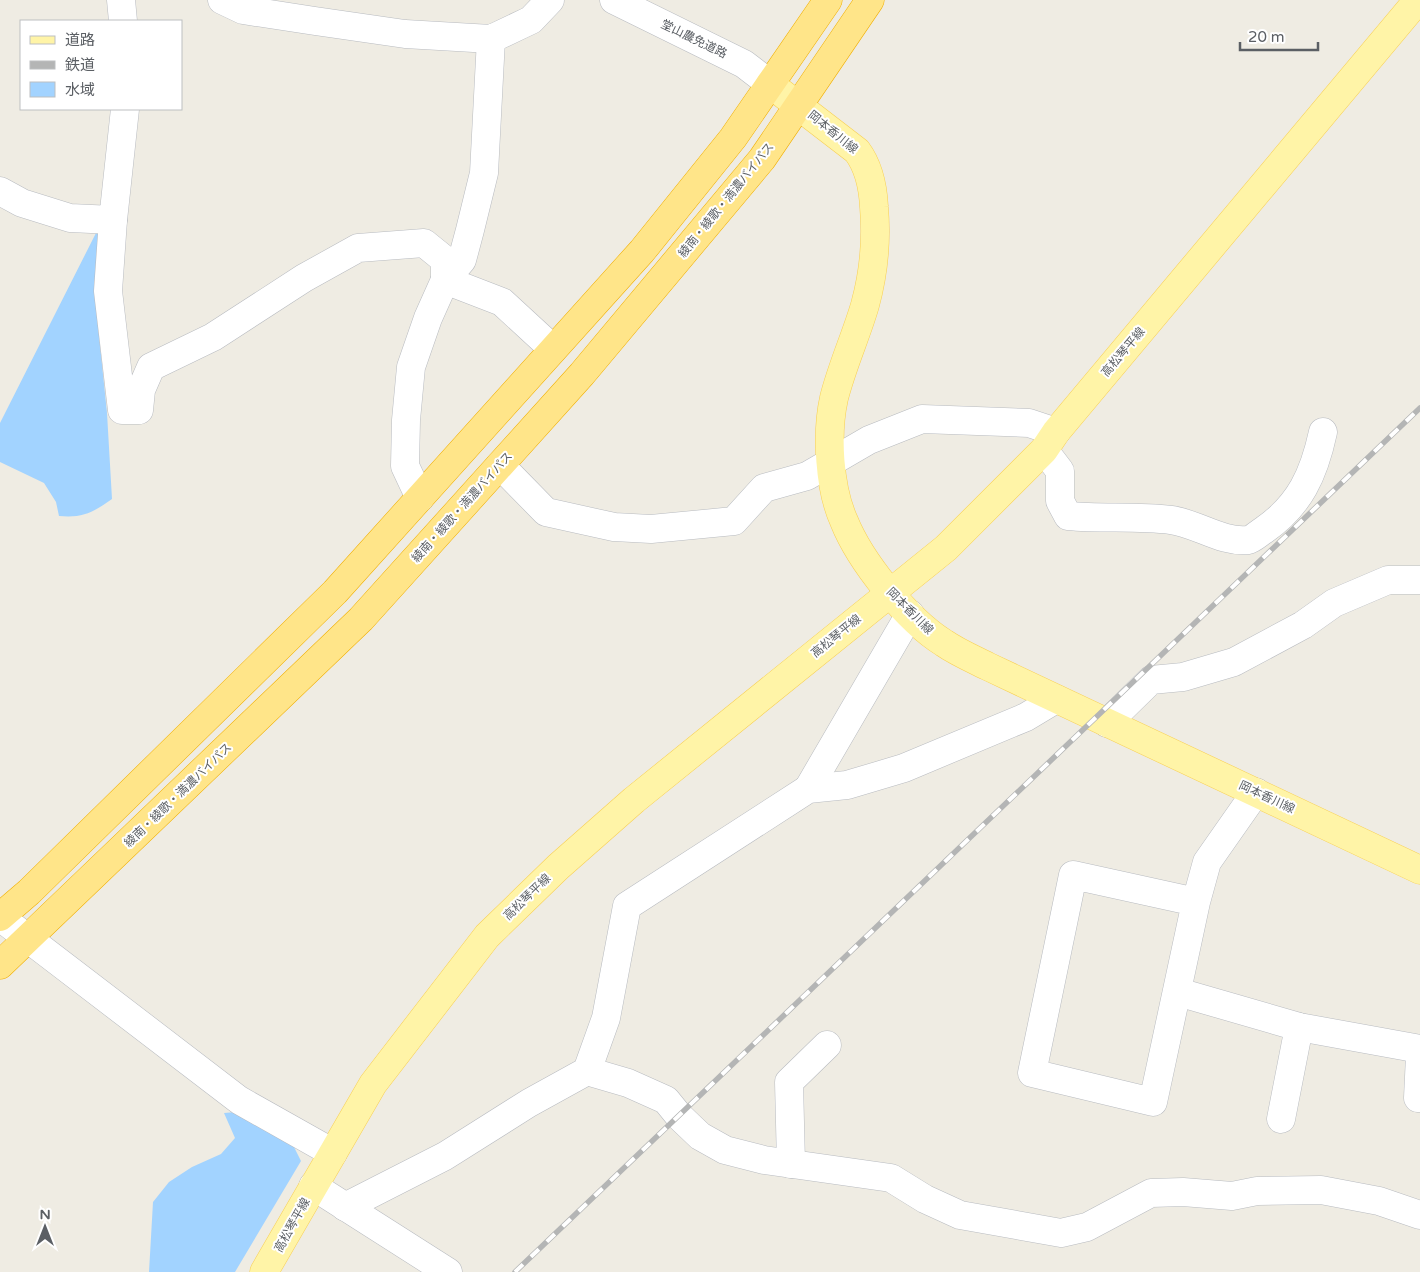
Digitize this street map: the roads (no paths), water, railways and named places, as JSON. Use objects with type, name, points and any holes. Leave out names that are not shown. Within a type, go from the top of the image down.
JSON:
[{"type":"highway","points":[[0,917],[29,892],[335,592],[420,498],[642,251],[733,138],[828,0]]},
{"type":"highway","name":"綾南・綾歌・満濃バイパス","points":[[0,965],[361,619],[500,465],[582,374],[762,159],[870,0]]},
{"type":"main road","name":"高松琴平線","points":[[264,1272],[373,1084],[487,936],[558,867],[634,800],[946,548],[1050,441],[1418,0]]},
{"type":"main road","name":"岡本香川線","points":[[770,84],[857,150],[865,162],[873,192],[875,230],[873,271],[864,306],[834,400],[831,464],[836,499],[843,521],[855,543],[890,593],[910,614],[943,642],[1056,700],[1420,870]]},
{"type":"street","points":[[121,0],[123,20]]},
{"type":"street","points":[[222,0],[243,10],[315,22],[405,34],[490,39],[531,20],[550,0]]},
{"type":"street","name":"堂山農免道路","points":[[614,0],[744,64],[770,84]]},
{"type":"street","points":[[420,498],[405,466],[406,420],[411,367],[428,318],[445,280],[462,260],[484,172],[490,39]]},
{"type":"street","points":[[126,110],[112,220],[108,291],[122,410],[139,410],[141,390],[150,367],[213,337],[304,278],[358,248],[424,243],[445,260],[445,280]]},
{"type":"street","points":[[0,191],[22,203],[70,218],[112,220]]},
{"type":"street","points":[[445,280],[502,302],[553,349]]},
{"type":"street","points":[[500,465],[546,512],[614,527],[651,530],[734,521],[764,488],[807,476],[831,464],[868,440],[922,418],[1029,423],[1050,441],[1060,471],[1060,500],[1068,516],[1095,519],[1172,520],[1230,538],[1249,540],[1273,523],[1305,488],[1316,464],[1323,432]]},
{"type":"street","points":[[1107,723],[1151,680],[1183,678],[1234,662],[1304,625],[1334,603],[1388,580],[1420,580]]},
{"type":"street","points":[[808,789],[910,614]]},
{"type":"street","points":[[345,1208],[445,1156],[587,1071],[606,1018],[627,906],[808,789],[847,784],[904,768],[1026,717],[1056,700]]},
{"type":"street","points":[[1196,902],[1073,875],[1032,1073],[1153,1102],[1196,902],[1207,862],[1256,792]]},
{"type":"street","points":[[0,917],[239,1100],[332,1153]]},
{"type":"street","points":[[1178,992],[1299,1027],[1420,1049]]},
{"type":"street","points":[[1280,1119],[1299,1027]]},
{"type":"street","points":[[791,1164],[789,1082],[827,1045]]},
{"type":"street","points":[[1418,1098],[1420,1056]]},
{"type":"street","points":[[587,1071],[628,1083],[666,1100],[679,1116],[700,1136],[725,1150],[764,1160],[891,1178],[925,1199],[960,1215],[1061,1233],[1087,1227],[1151,1193],[1183,1192],[1232,1196],[1256,1192],[1321,1190],[1379,1201],[1420,1215]]},
{"type":"street","points":[[313,1186],[448,1272]]},
{"type":"water","points":[[96,233],[102,235],[94,287],[107,413],[112,499],[87,514],[59,516],[56,502],[44,483],[0,462],[0,423]]},
{"type":"water","points":[[236,1112],[292,1143],[301,1161],[235,1272],[149,1272],[153,1202],[169,1182],[192,1167],[221,1154],[235,1138],[224,1113]]},
{"type":"railway","points":[[515,1272],[1420,408]]}]
